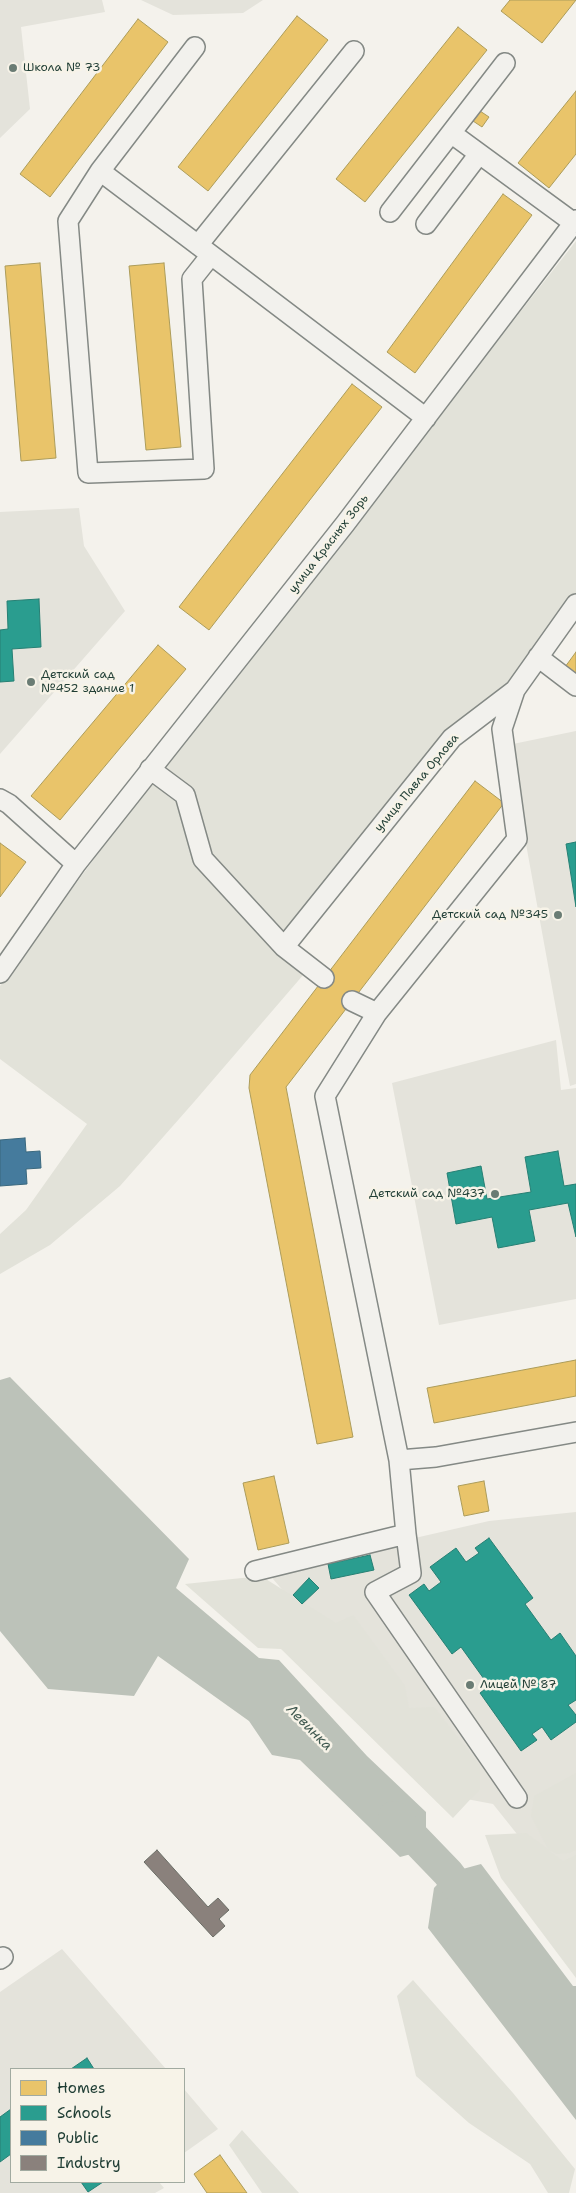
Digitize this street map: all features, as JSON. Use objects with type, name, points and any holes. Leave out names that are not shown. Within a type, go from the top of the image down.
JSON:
[{"type":"street","points":[[195,47],[100,171],[68,221],[88,472],[204,468],[192,279],[204,250],[354,51]]},
{"type":"street","points":[[390,212],[505,63]]},
{"type":"street","points":[[451,133],[575,221]]},
{"type":"street","points":[[426,224],[479,154]]},
{"type":"street","points":[[100,171],[426,418]]},
{"type":"street","name":"улица Красных Зорь","points":[[0,973],[76,864],[345,524],[575,221]]},
{"type":"street","name":"улица Павла Орлова","points":[[284,947],[452,738],[515,690],[576,604]]},
{"type":"street","points":[[538,657],[576,686]]},
{"type":"street","points":[[515,690],[502,729],[517,839],[377,1013],[325,1096],[399,1460],[411,1573],[375,1592],[517,1798]]},
{"type":"street","points":[[150,769],[185,795],[203,859],[284,947],[324,978]]},
{"type":"street","points":[[0,799],[9,804],[76,864]]},
{"type":"street","points":[[352,1001],[377,1013]]},
{"type":"street","points":[[399,1460],[436,1457],[576,1432]]},
{"type":"street","points":[[255,1571],[406,1534]]},
{"type":"shaded area","name":"Школа № 73","points":[[0,0],[102,0],[105,12],[21,27],[30,109],[0,138]]},
{"type":"shaded area","points":[[141,0],[263,0],[243,13],[173,15]]},
{"type":"shaded area","points":[[576,241],[576,606],[515,690],[452,738],[284,947],[310,967],[194,1102],[120,1186],[50,1245],[0,1274],[0,1234],[26,1210],[87,1124],[0,1059],[0,986],[157,774]]},
{"type":"shaded area","name":"Детский сад №452 здание 1","points":[[79,508],[84,546],[125,611],[0,754],[0,512]]},
{"type":"shaded area","name":"Детский сад №345","points":[[576,731],[576,1084],[570,1086],[508,745]]},
{"type":"shaded area","name":"Детский сад №437","points":[[556,1040],[561,1090],[576,1088],[576,1299],[439,1325],[392,1083]]},
{"type":"shaded area","name":"Лицей № 87","points":[[576,1512],[576,1908],[493,1804],[461,1798],[267,1572],[489,1521]]},
{"type":"shaded area","points":[[261,1576],[336,1623],[353,1615],[405,1686],[409,1708],[434,1707],[480,1766],[480,1789],[453,1818],[281,1649],[258,1648],[185,1584]]},
{"type":"shaded area","points":[[576,1773],[576,1850],[570,1853],[557,1854],[548,1850],[563,1861],[576,1855],[576,1978],[501,1878],[485,1835],[526,1833],[548,1849],[531,1816],[534,1796]]},
{"type":"shaded area","points":[[62,1949],[165,2068],[10,2068],[10,2183],[160,2183],[164,2188],[155,2193],[0,2193],[0,1992]]},
{"type":"shaded area","points":[[413,1980],[513,2093],[575,2169],[569,2193],[548,2193],[530,2164],[469,2123],[416,2076],[397,1996]]},
{"type":"shaded area","points":[[185,2090],[218,2129],[185,2152]]},
{"type":"shaded area","points":[[242,2130],[299,2193],[262,2193],[229,2145]]},
{"type":"water","points":[[10,1377],[189,1559],[176,1588],[259,1658],[279,1660],[367,1756],[426,1812],[426,1850],[400,1857],[300,1760],[272,1755],[249,1721],[158,1656],[134,1696],[48,1689],[0,1631],[0,1380]]},
{"type":"water","points":[[481,1864],[573,1986],[576,1986],[576,2120],[428,1928],[434,1888],[448,1873]]},
{"type":"building: Homes","points":[[510,0],[576,0],[542,43],[501,11]]},
{"type":"building: Homes","points":[[297,16],[328,40],[208,191],[178,167]]},
{"type":"building: Homes","points":[[138,19],[168,42],[50,197],[20,174]]},
{"type":"building: Homes","points":[[458,27],[487,50],[365,202],[336,179]]},
{"type":"building: Homes","points":[[576,91],[576,154],[549,188],[518,163]]},
{"type":"building: Homes","points":[[480,111],[489,117],[482,127],[473,121]]},
{"type":"building: Homes","points":[[503,194],[532,215],[415,373],[387,352]]},
{"type":"building: Homes","points":[[40,263],[56,458],[21,461],[5,266]]},
{"type":"building: Homes","points":[[164,263],[181,447],[146,450],[129,266]]},
{"type":"building: Homes","points":[[352,384],[382,407],[209,630],[179,607]]},
{"type":"building: Homes","points":[[158,645],[186,669],[60,820],[31,796]]},
{"type":"building: Homes","points":[[576,652],[576,674],[565,667]]},
{"type":"building: Homes","points":[[475,781],[504,803],[286,1087],[353,1437],[317,1444],[249,1088],[250,1075]]},
{"type":"building: Homes","points":[[0,843],[26,862],[0,897]]},
{"type":"building: Homes","points":[[576,1360],[576,1396],[434,1423],[427,1388]]},
{"type":"building: Homes","points":[[274,1476],[289,1543],[258,1550],[243,1483]]},
{"type":"building: Homes","points":[[484,1481],[489,1511],[464,1516],[458,1486]]},
{"type":"building: Homes","points":[[220,2155],[247,2193],[207,2193],[194,2174]]},
{"type":"building: Schools","points":[[39,599],[41,647],[12,649],[14,681],[0,682],[0,630],[8,629],[7,601]]},
{"type":"building: Schools","points":[[576,842],[576,907],[566,844]]},
{"type":"building: Schools","points":[[558,1151],[564,1186],[576,1184],[576,1237],[568,1203],[529,1210],[535,1241],[498,1248],[492,1217],[456,1224],[447,1173],[481,1166],[487,1199],[531,1192],[525,1157]]},
{"type":"building: Schools","points":[[489,1538],[533,1598],[525,1604],[551,1640],[560,1633],[576,1656],[576,1700],[568,1705],[576,1715],[576,1722],[551,1740],[542,1727],[532,1734],[537,1740],[521,1751],[480,1693],[489,1686],[461,1647],[452,1654],[409,1595],[424,1584],[429,1591],[441,1582],[430,1567],[456,1548],[466,1562],[479,1553],[475,1548]]},
{"type":"building: Schools","points":[[370,1555],[374,1570],[331,1579],[328,1564]]},
{"type":"building: Schools","points":[[309,1578],[319,1588],[302,1604],[293,1595]]},
{"type":"building: Schools","points":[[87,2058],[93,2068],[72,2068]]},
{"type":"building: Schools","points":[[10,2110],[10,2155],[0,2162],[0,2117]]},
{"type":"building: Schools","points":[[82,2183],[102,2183],[88,2192]]},
{"type":"building: Public","points":[[25,1138],[26,1152],[40,1151],[41,1168],[26,1169],[27,1184],[0,1186],[0,1140]]},
{"type":"building: Industry","points":[[157,1850],[208,1907],[218,1898],[229,1910],[219,1919],[225,1926],[213,1937],[144,1862]]},
{"type":"waterway","name":"Левинка","points":[[394,1817],[448,1873],[474,1908]]},
{"type":"place","name":"Школа № 73","points":[[13,68]]},
{"type":"place","name":"Детский сад №452 здание 1","points":[[31,682]]},
{"type":"place","name":"Детский сад №345","points":[[558,915]]},
{"type":"place","name":"Детский сад №437","points":[[495,1194]]},
{"type":"place","name":"Лицей № 87","points":[[470,1685]]}]
